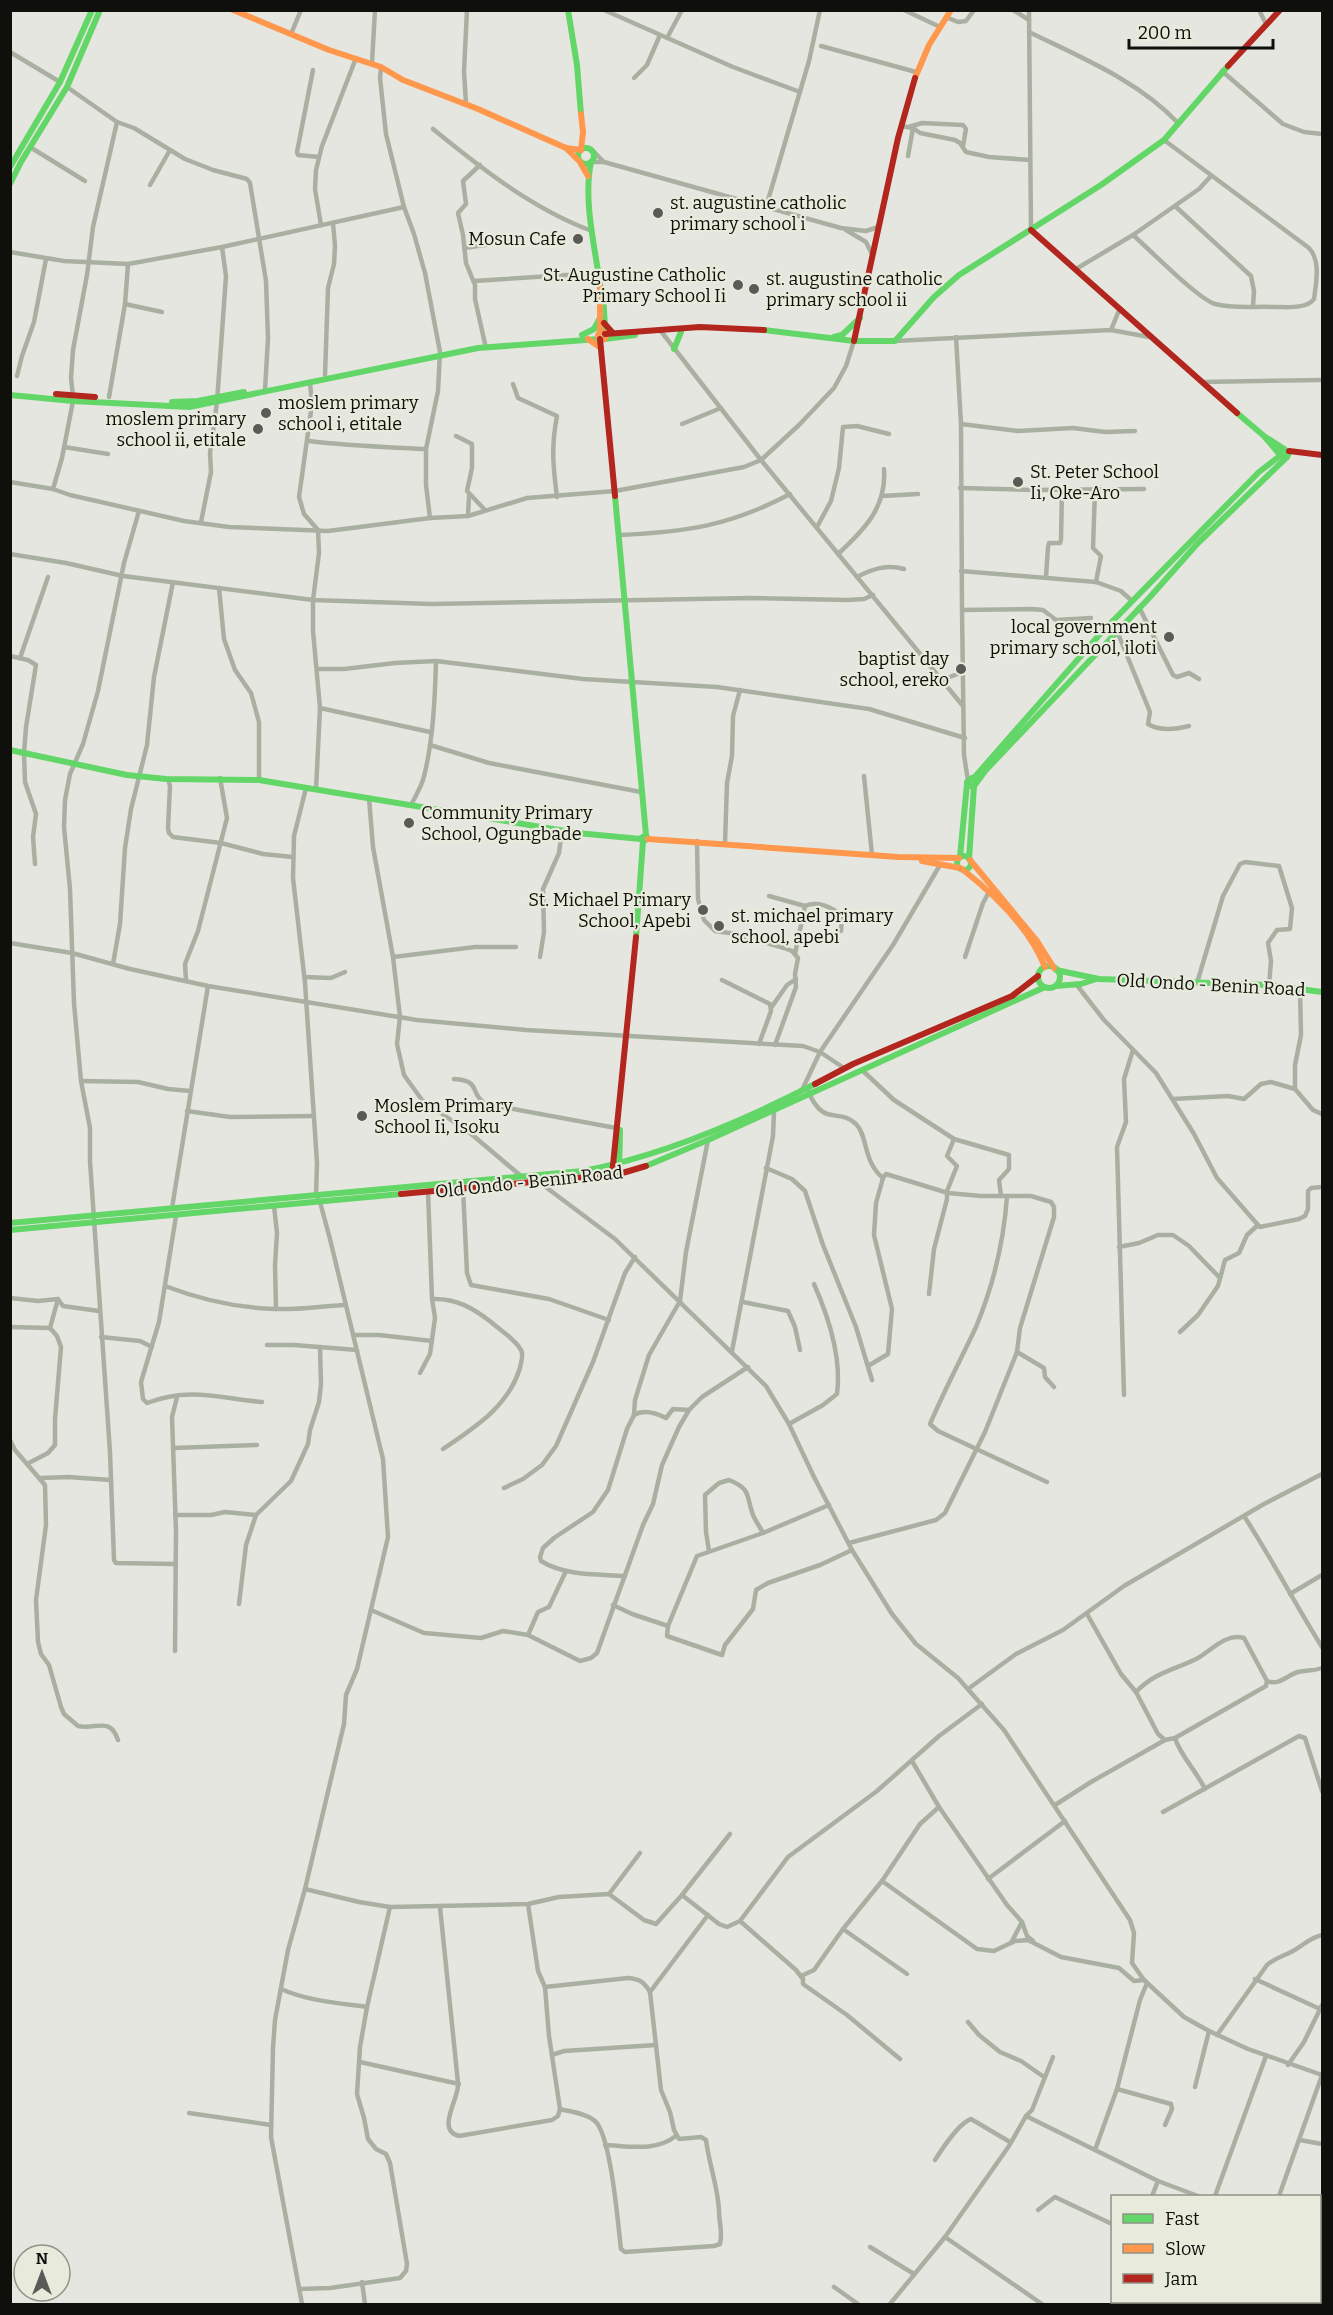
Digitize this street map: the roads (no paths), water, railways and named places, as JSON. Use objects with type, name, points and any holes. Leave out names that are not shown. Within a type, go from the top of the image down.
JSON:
[{"type":"main road","points":[[10,167],[60,82],[92,10]]},
{"type":"main road","points":[[10,184],[67,87],[100,10]]},
{"type":"main road","points":[[233,10],[372,63],[403,80],[566,148],[592,150]]},
{"type":"main road","points":[[568,10],[577,65],[583,132],[578,156],[588,177]]},
{"type":"main road","points":[[854,341],[901,126],[916,72],[922,54],[938,26],[951,10]]},
{"type":"main road","points":[[73,398],[109,397],[179,402],[217,399],[310,383],[485,344],[603,336],[692,326],[782,332],[854,341],[895,340],[948,284],[970,267],[1101,185],[1164,140],[1222,71],[1280,10]]},
{"type":"main road","points":[[583,132],[594,155],[588,177],[592,231],[600,285],[607,372],[605,380]]},
{"type":"main road","points":[[566,148],[580,162],[587,164],[591,162]]},
{"type":"main road","points":[[1030,230],[1284,453],[1323,455]]},
{"type":"main road","points":[[830,338],[842,334],[860,318]]},
{"type":"main road","points":[[602,320],[603,376],[633,684],[641,792],[644,798],[645,838],[616,1165]]},
{"type":"main road","points":[[10,393],[180,407],[325,375],[440,354],[585,337],[602,320]]},
{"type":"main road","points":[[660,331],[681,332],[709,328]]},
{"type":"main road","points":[[674,350],[681,332]]},
{"type":"main road","points":[[585,337],[601,348]]},
{"type":"main road","points":[[1045,967],[1038,951],[989,892],[957,863],[964,834],[964,797],[972,782],[1131,601],[1258,472],[1284,453]]},
{"type":"main road","points":[[10,750],[140,776],[168,779],[259,780],[571,832],[872,855],[961,869],[969,866],[972,782],[1284,453]]},
{"type":"main road","points":[[898,858],[960,857],[969,860],[980,870],[1016,917],[1039,942],[1055,969],[1059,980],[1056,986]]},
{"type":"main road","name":"Old Ondo - Benin Road","points":[[10,1223],[583,1171],[616,1165],[655,1154],[787,1098],[844,1068],[1012,996],[1038,976],[1045,967],[1099,979],[1269,985],[1323,993]]},
{"type":"main road","points":[[1038,976],[1040,983],[1045,987]]},
{"type":"main road","name":"Old Ondo - Benin Road","points":[[10,1230],[616,1175],[636,1170],[708,1140],[774,1111],[806,1089],[862,1070],[1011,1005],[1045,987],[1099,979]]},
{"type":"main road","points":[[616,1175],[616,1128],[619,1121]]},
{"type":"street","points":[[291,34],[301,10]]},
{"type":"street","points":[[372,63],[375,10]]},
{"type":"street","points":[[466,105],[464,71],[467,10]]},
{"type":"street","points":[[604,10],[733,67],[800,92]]},
{"type":"street","points":[[667,38],[682,10]]},
{"type":"street","points":[[766,207],[800,92],[820,10]]},
{"type":"street","points":[[904,10],[938,26]]},
{"type":"street","points":[[946,17],[958,22],[966,21],[974,10]]},
{"type":"street","points":[[1013,10],[1029,20]]},
{"type":"street","points":[[1029,10],[1030,230]]},
{"type":"street","points":[[1259,10],[1266,24]]},
{"type":"street","points":[[1029,32],[1085,59],[1150,98],[1161,105],[1178,123]]},
{"type":"street","points":[[634,78],[647,65],[660,35]]},
{"type":"street","points":[[821,46],[916,72]]},
{"type":"street","points":[[10,52],[60,82]]},
{"type":"street","points":[[321,225],[315,177],[319,157],[356,58]]},
{"type":"street","points":[[381,67],[382,114],[404,207],[424,273],[440,354],[438,391],[426,449],[426,485],[430,518]]},
{"type":"street","points":[[313,70],[297,152],[298,155],[319,157]]},
{"type":"street","points":[[1222,71],[1283,124],[1304,132],[1323,134]]},
{"type":"street","points":[[67,87],[117,122],[134,128],[198,165],[247,179],[250,183],[266,281],[268,338],[265,390]]},
{"type":"street","points":[[53,489],[73,398],[71,367],[93,227],[117,122]]},
{"type":"street","points":[[911,128],[922,123],[963,125],[966,129],[963,146]]},
{"type":"street","points":[[901,126],[920,133],[955,140],[963,146],[966,152],[989,157],[1030,160]]},
{"type":"street","points":[[908,156],[911,128]]},
{"type":"street","points":[[433,129],[509,188],[564,221],[592,231]]},
{"type":"street","points":[[1133,235],[1169,269],[1211,303],[1240,308],[1282,307],[1311,304],[1314,299],[1316,257],[1300,241],[1164,140]]},
{"type":"street","points":[[30,147],[85,181]]},
{"type":"street","points":[[150,185],[170,150]]},
{"type":"street","points":[[592,150],[604,162]]},
{"type":"street","points":[[591,162],[604,162],[841,228],[866,231],[878,227]]},
{"type":"street","points":[[480,165],[463,181],[466,204],[458,213],[468,271],[474,281],[475,299],[485,344]]},
{"type":"street","points":[[1076,269],[1133,235],[1199,189],[1211,176]]},
{"type":"street","points":[[1175,206],[1251,276],[1254,291],[1253,306]]},
{"type":"street","points":[[10,252],[45,259],[128,264],[222,247],[404,207]]},
{"type":"street","points":[[325,375],[328,288],[334,264],[335,246],[333,223]]},
{"type":"street","points":[[841,228],[867,242],[872,254]]},
{"type":"street","points":[[464,248],[520,240]]},
{"type":"street","points":[[201,522],[211,472],[210,453],[217,399],[226,276],[222,247]]},
{"type":"street","points":[[17,376],[34,322],[45,259]]},
{"type":"street","points":[[109,397],[125,304],[128,264]]},
{"type":"street","points":[[474,281],[598,273]]},
{"type":"street","points":[[125,304],[162,312]]},
{"type":"street","points":[[1111,330],[1120,308]]},
{"type":"street","points":[[895,340],[1111,330],[1151,338]]},
{"type":"street","points":[[660,331],[761,460],[963,706]]},
{"type":"street","points":[[956,337],[961,424],[964,738],[972,782]]},
{"type":"street","points":[[10,482],[53,489],[184,521],[229,527],[328,531],[430,518],[468,516],[527,498],[615,491],[744,467],[761,460],[834,388],[846,366],[854,341]]},
{"type":"street","points":[[1202,382],[1323,380]]},
{"type":"street","points":[[310,383],[312,404],[309,441],[301,474],[299,497],[304,514],[318,530],[319,553],[313,600],[313,632],[320,708],[316,790]]},
{"type":"street","points":[[513,384],[520,399],[556,416],[552,433],[552,453],[557,497]]},
{"type":"street","points":[[682,424],[721,408]]},
{"type":"street","points":[[961,424],[1018,431],[1073,428],[1106,432],[1135,432]]},
{"type":"street","points":[[817,527],[831,501],[839,468],[843,427],[857,426],[889,434]]},
{"type":"street","points":[[456,436],[472,444],[472,468],[467,491],[468,516]]},
{"type":"street","points":[[309,441],[354,447],[426,449]]},
{"type":"street","points":[[64,447],[108,454]]},
{"type":"street","points":[[838,554],[862,531],[877,511],[885,480],[884,469]]},
{"type":"street","points":[[960,488],[1144,489]]},
{"type":"street","points":[[1046,577],[1049,543],[1060,543],[1061,540],[1062,490]]},
{"type":"street","points":[[1095,490],[1093,548],[1101,556],[1096,582]]},
{"type":"street","points":[[619,535],[683,530],[730,520],[763,508],[790,494]]},
{"type":"street","points":[[882,496],[918,494]]},
{"type":"street","points":[[469,496],[485,510]]},
{"type":"street","points":[[140,511],[98,691],[83,744],[70,774],[64,819],[81,1082],[90,1128],[90,1161],[96,1223],[114,1562],[175,1564]]},
{"type":"street","points":[[10,554],[66,562],[123,576],[313,600],[432,604],[750,598],[847,600],[864,599],[873,595]]},
{"type":"street","points":[[857,577],[871,569],[897,567],[904,569]]},
{"type":"street","points":[[961,571],[1096,582],[1120,591],[1131,601]]},
{"type":"street","points":[[20,658],[48,577]]},
{"type":"street","points":[[113,964],[120,924],[125,848],[134,791],[140,776],[150,720],[154,677],[173,582]]},
{"type":"street","points":[[219,588],[224,639],[235,670],[251,693],[259,722],[259,780]]},
{"type":"street","points":[[1139,607],[1173,675],[1177,677],[1189,673],[1199,679]]},
{"type":"street","points":[[962,610],[1032,609],[1043,610],[1056,620],[1091,618]]},
{"type":"street","points":[[1117,631],[1150,712],[1148,724],[1152,727],[1171,728],[1189,726]]},
{"type":"street","points":[[10,656],[36,665],[24,753],[25,782],[36,814],[33,837],[35,864]]},
{"type":"street","points":[[318,669],[436,661],[540,675],[633,684],[653,683],[741,690],[869,709],[964,738]]},
{"type":"street","points":[[411,805],[422,782],[430,745],[436,661]]},
{"type":"street","points":[[942,680],[963,672]]},
{"type":"street","points":[[725,843],[733,716],[741,690]]},
{"type":"street","points":[[320,708],[430,732]]},
{"type":"street","points":[[430,745],[458,751],[489,763],[641,792]]},
{"type":"street","points":[[864,776],[872,855]]},
{"type":"street","points":[[186,980],[186,964],[198,931],[227,818],[220,778]]},
{"type":"street","points":[[168,779],[170,786],[169,833],[173,837],[221,843],[263,854],[293,857]]},
{"type":"street","points":[[302,2304],[277,2175],[271,2125],[273,2048],[288,1950],[305,1889],[344,1724],[346,1695],[357,1669],[388,1537],[383,1459],[320,1202],[316,1195],[314,1116],[305,977],[293,878],[294,836],[306,788]]},
{"type":"street","points":[[369,798],[373,847],[393,957],[400,1017],[397,1044],[404,1075],[422,1100],[470,1133],[521,1176]]},
{"type":"street","points":[[540,957],[544,932],[543,889],[559,853],[562,830]]},
{"type":"street","points":[[694,841],[698,899],[704,920],[716,931],[736,934],[784,948],[798,958],[796,987],[775,1045]]},
{"type":"street","points":[[1197,983],[1223,896],[1240,864],[1245,862],[1279,866],[1292,908],[1290,929],[1276,930],[1269,939],[1271,961],[1269,985]]},
{"type":"street","points":[[883,1178],[875,1171],[857,1125],[843,1117],[827,1115],[815,1105],[806,1089],[820,1052],[893,945],[940,865]]},
{"type":"street","points":[[965,957],[983,903],[989,892]]},
{"type":"street","points":[[769,896],[805,906],[812,903],[825,905],[842,916],[841,931]]},
{"type":"street","points":[[795,954],[805,906]]},
{"type":"street","points":[[10,943],[72,953],[208,986],[468,1026],[803,1046],[820,1052],[844,1068]]},
{"type":"street","points":[[393,957],[475,947],[516,947]]},
{"type":"street","points":[[305,977],[331,978],[345,972]]},
{"type":"street","points":[[759,1044],[771,1008],[787,985],[796,979]]},
{"type":"street","points":[[722,980],[767,1001],[771,1008]]},
{"type":"street","points":[[1076,984],[1104,1020],[1156,1073],[1217,1178],[1260,1227],[1289,1222],[1305,1216],[1308,1209],[1308,1191],[1311,1188],[1323,1187]]},
{"type":"street","points":[[172,1208],[208,986]]},
{"type":"street","points":[[1295,1089],[1295,1065],[1301,1035],[1300,989]]},
{"type":"street","points":[[1124,1395],[1117,1148],[1126,1122],[1124,1079],[1132,1050]]},
{"type":"street","points":[[862,1070],[894,1101],[954,1139],[1009,1155],[1009,1169],[999,1180],[1004,1196],[1005,1219],[998,1258],[986,1300],[930,1424],[938,1431],[1047,1482]]},
{"type":"street","points":[[454,1079],[468,1080],[472,1083],[480,1100],[486,1104],[616,1128]]},
{"type":"street","points":[[81,1082],[138,1082],[190,1091]]},
{"type":"street","points":[[1173,1099],[1228,1096],[1244,1099],[1265,1082],[1295,1089],[1313,1110],[1323,1114]]},
{"type":"street","points":[[187,1111],[230,1117],[314,1116]]},
{"type":"street","points":[[732,1351],[774,1128],[774,1111]]},
{"type":"street","points":[[929,1294],[934,1249],[947,1191],[957,1166],[947,1156],[954,1139]]},
{"type":"street","points":[[625,1576],[566,1571],[541,1561],[540,1553],[554,1538],[593,1512],[608,1490],[634,1414],[649,1356],[680,1301],[686,1252],[708,1140]]},
{"type":"street","points":[[766,1168],[792,1179],[805,1191],[823,1245],[856,1327],[872,1380]]},
{"type":"street","points":[[849,1543],[936,1520],[952,1499],[985,1432],[1017,1352],[1020,1328],[1054,1217],[1054,1207],[1051,1202],[1037,1197],[961,1195],[886,1174],[876,1203],[874,1235],[892,1309],[888,1354],[868,1366]]},
{"type":"street","points":[[532,1175],[635,1257],[766,1386],[789,1424],[852,1550],[903,1629],[926,1653],[968,1689],[1014,1743],[1134,1927],[1132,1963],[1145,1981],[1185,2017],[1209,2031],[1266,2056],[1322,2075],[1279,2195]]},
{"type":"street","points":[[463,1188],[466,1273],[471,1285],[549,1299],[609,1320]]},
{"type":"street","points":[[420,1373],[430,1354],[435,1318],[432,1299],[428,1192]]},
{"type":"street","points":[[274,1206],[277,1246],[276,1309]]},
{"type":"street","points":[[176,1215],[159,1322],[141,1382],[143,1399],[147,1403],[165,1396],[177,1397],[204,1393],[262,1402]]},
{"type":"street","points":[[1180,1332],[1198,1315],[1218,1286],[1225,1260],[1239,1252],[1247,1235],[1258,1225]]},
{"type":"street","points":[[1119,1247],[1139,1243],[1158,1235],[1173,1234],[1189,1246],[1219,1277]]},
{"type":"street","points":[[504,1488],[523,1479],[542,1465],[556,1446],[593,1362],[625,1273],[635,1257]]},
{"type":"street","points":[[789,1424],[824,1405],[837,1394],[839,1374],[830,1330],[825,1310],[814,1284]]},
{"type":"street","points":[[165,1286],[214,1301],[276,1309],[345,1305]]},
{"type":"street","points":[[10,1298],[38,1301],[58,1299]]},
{"type":"street","points":[[58,1299],[63,1306],[99,1311]]},
{"type":"street","points":[[50,1328],[58,1299]]},
{"type":"street","points":[[432,1299],[452,1301],[473,1308],[522,1350],[517,1377],[507,1397],[480,1423],[443,1449]]},
{"type":"street","points":[[743,1302],[788,1311],[795,1327],[800,1350]]},
{"type":"street","points":[[10,1327],[50,1328],[57,1336],[61,1347],[55,1445],[48,1453],[27,1464]]},
{"type":"street","points":[[353,1335],[379,1335],[432,1341]]},
{"type":"street","points":[[101,1337],[140,1341],[152,1347]]},
{"type":"street","points":[[267,1345],[357,1350]]},
{"type":"street","points":[[239,1604],[246,1545],[256,1515],[291,1481],[303,1457],[319,1402],[320,1347]]},
{"type":"street","points":[[1017,1352],[1044,1368],[1045,1377],[1054,1387]]},
{"type":"street","points":[[371,1610],[424,1633],[481,1638],[503,1631],[528,1635],[580,1661],[591,1658],[597,1653],[643,1525],[653,1504],[662,1465],[689,1410],[702,1397],[748,1367]]},
{"type":"street","points":[[175,1652],[172,1417],[177,1397]]},
{"type":"street","points":[[634,1414],[649,1412],[666,1418],[673,1408],[689,1410]]},
{"type":"street","points":[[10,1440],[15,1450],[45,1485],[44,1543],[36,1600],[39,1651],[49,1665],[64,1713],[82,1727],[104,1725],[110,1727],[118,1740]]},
{"type":"street","points":[[173,1448],[257,1445]]},
{"type":"street","points":[[968,1689],[1016,1654],[1050,1638],[1124,1587],[1244,1516],[1323,1474]]},
{"type":"street","points":[[41,1478],[111,1480]]},
{"type":"street","points":[[709,1551],[705,1495],[719,1483],[729,1480],[745,1490],[750,1500],[752,1514],[763,1533]]},
{"type":"street","points":[[829,1504],[763,1533],[695,1558],[668,1626],[667,1636],[722,1654],[725,1645],[753,1609],[756,1590],[768,1583],[820,1565],[852,1550]]},
{"type":"street","points":[[175,1515],[211,1515],[225,1512],[256,1515]]},
{"type":"street","points":[[1244,1516],[1272,1558],[1290,1594],[1323,1647]]},
{"type":"street","points":[[528,1635],[538,1612],[549,1607],[566,1571]]},
{"type":"street","points":[[1290,1594],[1323,1575]]},
{"type":"street","points":[[614,1605],[632,1614],[668,1626]]},
{"type":"street","points":[[1087,1614],[1115,1664],[1136,1692],[1158,1734],[1166,1740]]},
{"type":"street","points":[[1055,1805],[1166,1740],[1175,1738],[1261,1690],[1266,1686],[1267,1681],[1244,1638],[1238,1636],[1222,1641],[1199,1657],[1148,1680],[1136,1692]]},
{"type":"street","points":[[1267,1681],[1271,1683],[1299,1672],[1323,1668]]},
{"type":"street","points":[[681,1895],[724,1927],[740,1921],[788,1857],[877,1791],[939,1736],[982,1704]]},
{"type":"street","points":[[1163,1812],[1299,1736],[1305,1738],[1323,1791]]},
{"type":"street","points":[[1175,1738],[1205,1789]]},
{"type":"street","points":[[912,1761],[939,1807],[988,1879],[1022,1922],[1027,1936],[1061,1956],[1114,1967],[1123,1970],[1134,1981],[1145,1981]]},
{"type":"street","points":[[801,1976],[814,1970],[843,1929],[882,1881],[920,1824],[939,1807]]},
{"type":"street","points":[[988,1879],[1065,1821]]},
{"type":"street","points":[[305,1889],[390,1907],[528,1904],[559,1897],[609,1894],[644,1920],[656,1924],[730,1834]]},
{"type":"street","points":[[609,1894],[640,1853]]},
{"type":"street","points":[[882,1881],[977,1949],[994,1951],[1021,1940],[1035,1942]]},
{"type":"street","points":[[440,1907],[459,2084],[448,2127],[455,2135],[468,2135],[552,2120],[558,2116],[560,2109],[545,1987],[538,1971],[528,1904]]},
{"type":"street","points":[[299,2289],[330,2288],[400,2278],[406,2271],[407,2264],[390,2163],[386,2154],[376,2150],[368,2139],[364,2118],[357,2100],[360,2047],[390,1907]]},
{"type":"street","points":[[650,1992],[708,1915]]},
{"type":"street","points":[[740,1921],[801,1976],[803,1984],[847,2015],[900,2059]]},
{"type":"street","points":[[1011,1943],[1022,1922]]},
{"type":"street","points":[[843,1929],[907,1974]]},
{"type":"street","points":[[1217,2035],[1255,1979],[1273,1960],[1293,1951],[1314,1937],[1323,1935]]},
{"type":"street","points":[[545,1987],[635,1978],[645,1983],[650,1992],[661,2091],[670,2112],[676,2136],[679,2139],[701,2137],[706,2140],[711,2174],[717,2188],[722,2229],[720,2244],[625,2252],[621,2249],[609,2154],[601,2130],[595,2121],[584,2115],[560,2109]]},
{"type":"street","points":[[1255,1979],[1321,2007],[1304,2042],[1288,2064]]},
{"type":"street","points":[[1095,2150],[1117,2089],[1145,1981]]},
{"type":"street","points":[[281,1989],[294,1995],[325,2002],[367,2007]]},
{"type":"street","points":[[968,2022],[1000,2052],[1021,2061],[1044,2077]]},
{"type":"street","points":[[1195,2087],[1209,2031]]},
{"type":"street","points":[[552,2055],[564,2051],[656,2045]]},
{"type":"street","points":[[891,2304],[945,2237],[1032,2110],[1053,2056]]},
{"type":"street","points":[[1215,2195],[1266,2056]]},
{"type":"street","points":[[360,2062],[459,2084]]},
{"type":"street","points":[[1117,2089],[1171,2104],[1172,2109],[1165,2125]]},
{"type":"street","points":[[189,2113],[271,2125]]},
{"type":"street","points":[[1026,2116],[1158,2181],[1195,2195]]},
{"type":"street","points":[[934,2160],[952,2134],[966,2120],[971,2119],[1010,2142]]},
{"type":"street","points":[[605,2145],[648,2148],[660,2145],[676,2136]]},
{"type":"street","points":[[1300,2140],[1323,2144]]},
{"type":"street","points":[[1152,2195],[1158,2181]]},
{"type":"street","points":[[1038,2210],[1055,2197],[1111,2223]]},
{"type":"street","points":[[945,2237],[1042,2304]]},
{"type":"street","points":[[870,2247],[914,2274]]},
{"type":"street","points":[[362,2282],[365,2304]]},
{"type":"street","points":[[834,2287],[858,2304]]},
{"type":"place","name":"st. augustine catholic primary school i","points":[[658,213]]},
{"type":"place","name":"Mosun Cafe","points":[[578,239]]},
{"type":"place","name":"St. Augustine Catholic Primary School Ii","points":[[738,285]]},
{"type":"place","name":"st. augustine catholic primary school ii","points":[[754,289]]},
{"type":"place","name":"moslem primary school i, etitale","points":[[266,413]]},
{"type":"place","name":"moslem primary school ii, etitale","points":[[258,429]]},
{"type":"place","name":"St. Peter School Ii, Oke-Aro","points":[[1018,482]]},
{"type":"place","name":"local government primary school, iloti","points":[[1169,637]]},
{"type":"place","name":"baptist day school, ereko","points":[[961,669]]},
{"type":"place","name":"Community Primary School, Ogungbade","points":[[409,823]]},
{"type":"place","name":"St. Michael Primary School, Apebi","points":[[703,910]]},
{"type":"place","name":"st. michael primary school, apebi","points":[[719,926]]},
{"type":"place","name":"Moslem Primary School Ii, Isoku","points":[[362,1116]]}]
